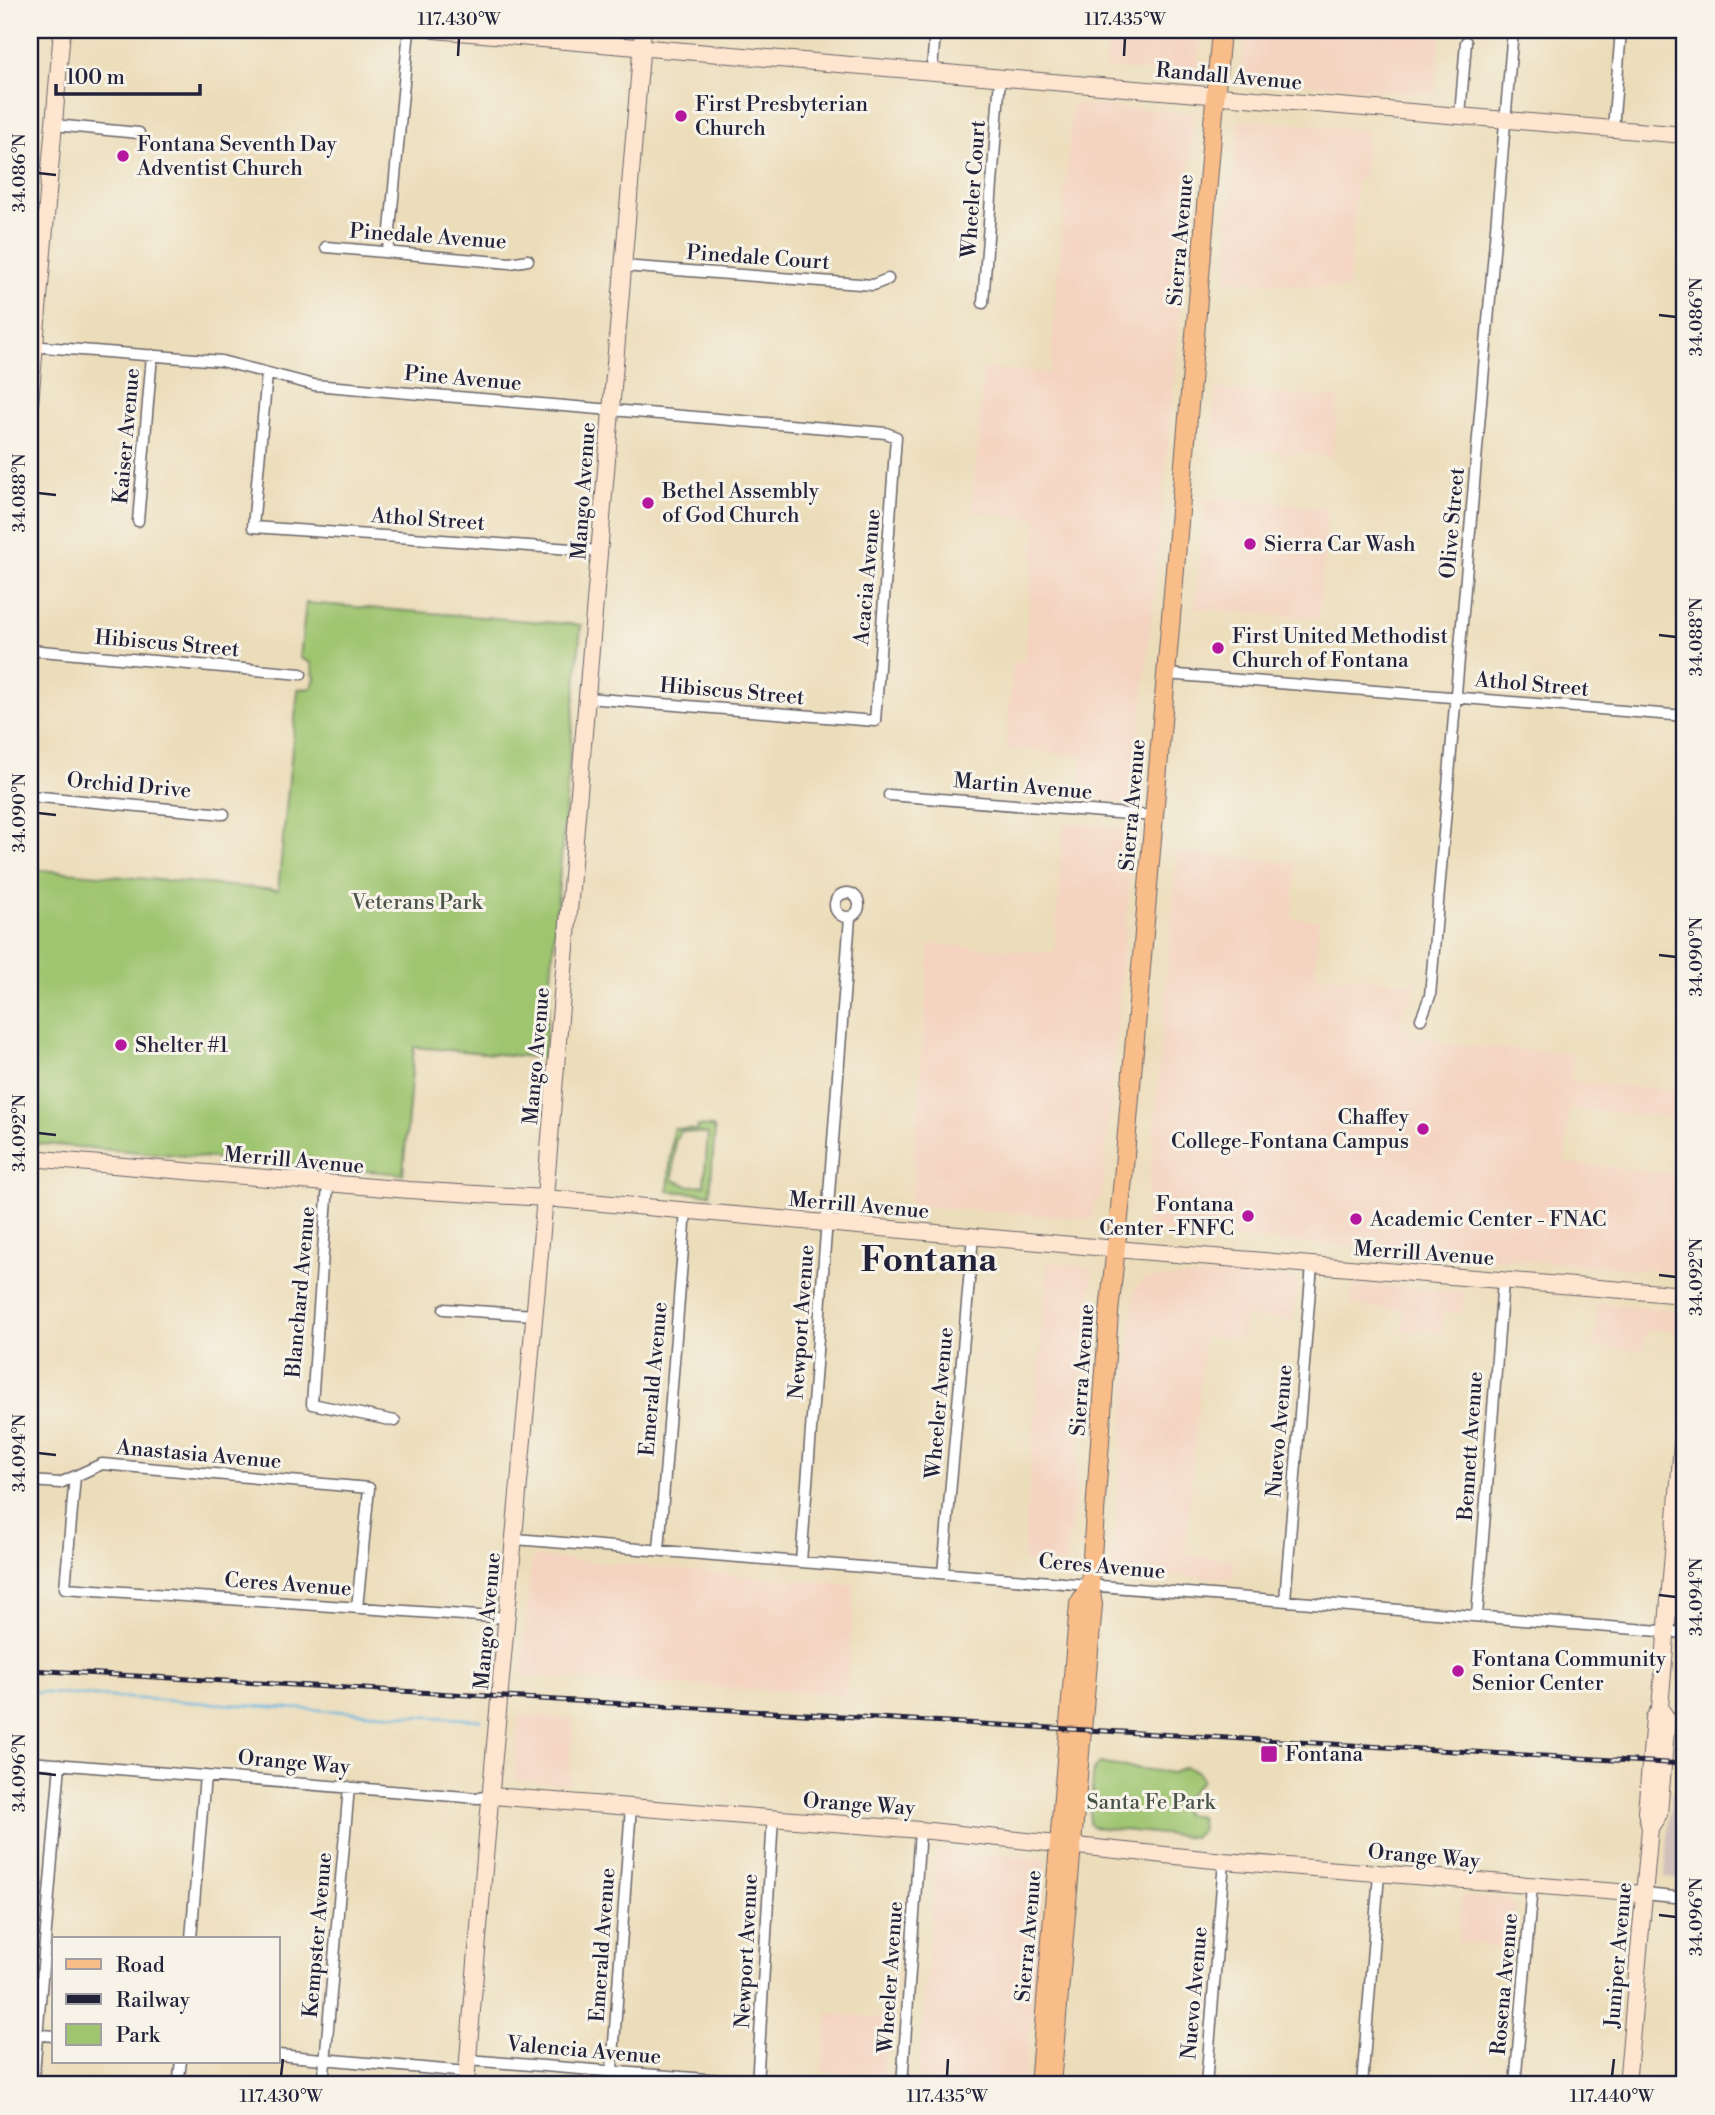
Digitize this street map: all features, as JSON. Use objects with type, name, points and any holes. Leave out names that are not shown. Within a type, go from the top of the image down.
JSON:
[{"type":"main road","name":"Sierra Avenue","points":[[1039,2085],[1093,1605],[1090,1585],[1116,1250],[1221,30]]},
{"type":"main road","name":"Sierra Avenue","points":[[1051,2085],[1065,1846]]},
{"type":"street","points":[[30,403],[32,346],[62,30]]},
{"type":"street","points":[[388,251],[409,30]]},
{"type":"street","name":"Randall Avenue","points":[[434,30],[1685,135]]},
{"type":"street","name":"Mango Avenue","points":[[467,2072],[535,1315],[643,30]]},
{"type":"street","points":[[932,71],[936,30]]},
{"type":"street","name":"Olive Street","points":[[1421,1019],[1430,996],[1513,30]]},
{"type":"street","points":[[1613,129],[1621,30]]},
{"type":"street","points":[[1460,116],[1466,42]]},
{"type":"street","name":"Wheeler Court","points":[[983,303],[1000,78]]},
{"type":"street","points":[[54,125],[139,133]]},
{"type":"street","name":"Pinedale Avenue","points":[[326,247],[510,263],[528,260]]},
{"type":"street","name":"Pinedale Court","points":[[623,266],[873,285],[888,279]]},
{"type":"street","name":"Pine Avenue","points":[[32,346],[221,361],[314,385],[886,433],[896,436]]},
{"type":"street","name":"Kaiser Avenue","points":[[138,521],[152,355]]},
{"type":"street","name":"Athol Street","points":[[267,374],[253,527],[600,551]]},
{"type":"street","name":"Acacia Avenue","points":[[875,721],[896,436]]},
{"type":"street","name":"Hibiscus Street","points":[[30,650],[301,674]]},
{"type":"street","name":"Athol Street","points":[[1166,674],[1685,716]]},
{"type":"street","name":"Hibiscus Street","points":[[587,698],[875,721]]},
{"type":"street","name":"Martin Avenue","points":[[889,795],[1154,816]]},
{"type":"street","name":"Orchid Drive","points":[[30,796],[224,814]]},
{"type":"street","name":"Newport Avenue","points":[[801,1562],[850,917]]},
{"type":"street","name":"Merrill Avenue","points":[[30,1158],[328,1184],[545,1198],[1116,1250],[1685,1295]]},
{"type":"street","name":"Blanchard Avenue","points":[[328,1184],[312,1404],[395,1421]]},
{"type":"street","name":"Emerald Avenue","points":[[659,1550],[686,1211]]},
{"type":"street","name":"Wheeler Avenue","points":[[943,1573],[973,1236]]},
{"type":"street","name":"Nuevo Avenue","points":[[1285,1600],[1312,1265]]},
{"type":"street","name":"Bennett Avenue","points":[[1477,1616],[1503,1280]]},
{"type":"street","points":[[444,1309],[535,1315]]},
{"type":"street","name":"Juniper Avenue","points":[[1627,2085],[1650,1828],[1646,1812],[1654,1718],[1660,1708],[1685,1410]]},
{"type":"street","name":"Anastasia Avenue","points":[[30,1481],[60,1483],[102,1464],[369,1488],[357,1608]]},
{"type":"street","name":"Ceres Avenue","points":[[75,1476],[65,1588],[508,1618]]},
{"type":"street","name":"Ceres Avenue","points":[[515,1539],[1685,1633]]},
{"type":"street","name":"Orange Way","points":[[30,1762],[920,1830],[1224,1861],[1685,1898]]},
{"type":"street","points":[[33,2085],[34,2034],[60,1764]]},
{"type":"street","points":[[191,1937],[205,1776]]},
{"type":"street","name":"Kempster Avenue","points":[[323,2085],[349,1787]]},
{"type":"street","name":"Emerald Avenue","points":[[611,2085],[631,1807]]},
{"type":"street","name":"Newport Avenue","points":[[757,2084],[773,1818]]},
{"type":"street","name":"Wheeler Avenue","points":[[902,2085],[920,1830]]},
{"type":"street","name":"Nuevo Avenue","points":[[1206,2085],[1224,1861]]},
{"type":"street","points":[[1362,2085],[1379,1874]]},
{"type":"street","name":"Rosena Avenue","points":[[1515,2085],[1532,1886]]},
{"type":"street","points":[[34,2034],[52,2036]]},
{"type":"street","name":"Valencia Avenue","points":[[280,2055],[467,2072],[612,2072],[780,2085]]},
{"type":"street","points":[[178,2085],[181,2062]]},
{"type":"shaded area","points":[[1108,30],[1202,30],[1199,65],[1186,74],[1105,68]]},
{"type":"shaded area","points":[[1245,30],[1441,30],[1435,95],[1249,79],[1241,69]]},
{"type":"shaded area","points":[[1072,104],[1190,113],[1194,117],[1174,384],[1133,804],[1079,799],[1082,755],[1006,749],[1013,661],[1024,662],[1036,519],[972,512],[983,368],[1050,373]]},
{"type":"shaded area","points":[[1242,120],[1368,130],[1364,180],[1357,180],[1348,289],[1225,280],[1229,226],[1226,225],[1227,211],[1231,201],[1238,125]]},
{"type":"shaded area","points":[[1216,389],[1338,398],[1333,457],[1211,446]]},
{"type":"shaded area","points":[[1205,497],[1328,508],[1319,619],[1195,608]]},
{"type":"shaded area","points":[[1064,822],[1130,828],[1134,833],[1102,1198],[1094,1204],[1093,1219],[910,1205],[930,944],[1054,953]]},
{"type":"shaded area","points":[[1177,852],[1297,863],[1292,918],[1319,920],[1315,976],[1419,982],[1400,1019],[1404,1031],[1420,1041],[1437,1034],[1437,1043],[1573,1054],[1571,1081],[1685,1091],[1685,1118],[1569,1109],[1565,1163],[1685,1174],[1685,1248],[1682,1273],[1225,1237],[1228,1192],[1272,1193],[1228,1189],[1223,1236],[1150,1230],[1146,1225]]},
{"type":"shaded area","points":[[1047,1262],[1093,1267],[1075,1498],[1065,1565],[1023,1562]]},
{"type":"shaded area","points":[[1221,1273],[1297,1279],[1294,1321],[1245,1317],[1243,1338],[1204,1337],[1185,1555],[1233,1559],[1232,1580],[1112,1571],[1134,1290],[1145,1278],[1193,1277]]},
{"type":"shaded area","points":[[1353,1283],[1465,1292],[1462,1314],[1444,1312],[1442,1334],[1403,1331],[1404,1310],[1351,1305]]},
{"type":"shaded area","points":[[1597,1303],[1676,1310],[1676,1331],[1646,1330],[1644,1351],[1594,1347]]},
{"type":"shaded area","points":[[535,1557],[855,1585],[846,1695],[521,1676],[531,1563]]},
{"type":"shaded area","points":[[1685,1650],[1685,1745],[1676,1744]]},
{"type":"shaded area","points":[[518,1715],[574,1719],[569,1785],[518,1780],[514,1775]]},
{"type":"shaded area","points":[[1678,1787],[1685,1787],[1685,1880],[1665,1877],[1671,1791],[1678,1792]]},
{"type":"shaded area","points":[[942,1851],[1041,1858],[1047,1862],[1024,2085],[918,2078],[936,1857]]},
{"type":"shaded area","points":[[1462,1896],[1509,1899],[1515,1908],[1511,1948],[1457,1943]]},
{"type":"shaded area","points":[[828,2013],[888,2019],[883,2076],[822,2072]]},
{"type":"green space","name":"Veterans Park","points":[[306,603],[581,625],[544,1058],[414,1047],[403,1174],[30,1143],[30,869],[278,890],[298,689],[311,688],[315,679],[311,663],[300,658]]},
{"type":"green space","points":[[697,1126],[713,1127],[715,1131],[710,1194],[668,1191],[673,1128],[697,1130]],"holes":[[[680,1131],[708,1134],[704,1185],[689,1186],[673,1180],[675,1142]]]},
{"type":"green space","name":"Santa Fe Park","points":[[1100,1763],[1173,1773],[1184,1767],[1198,1771],[1202,1780],[1184,1799],[1183,1814],[1200,1816],[1202,1830],[1193,1837],[1092,1827],[1089,1823],[1094,1768]]},
{"type":"waterway","points":[[30,1692],[481,1720]]},
{"type":"railway","points":[[30,1670],[1685,1764]]},
{"type":"place","name":"First Presbyterian Church","points":[[681,116]]},
{"type":"place","name":"Fontana Seventh Day Adventist Church","points":[[123,156]]},
{"type":"place","name":"Bethel Assembly of God Church","points":[[648,503]]},
{"type":"place","name":"Sierra Car Wash","points":[[1250,544]]},
{"type":"place","name":"First United Methodist Church of Fontana","points":[[1218,648]]},
{"type":"place","name":"Shelter #1","points":[[121,1045]]},
{"type":"place","name":"Chaffey College-Fontana Campus","points":[[1423,1129]]},
{"type":"place","name":"Fontana Center -FNFC","points":[[1248,1216]]},
{"type":"place","name":"Academic Center - FNAC","points":[[1356,1219]]},
{"type":"place","name":"Fontana Community Senior Center","points":[[1458,1671]]},
{"type":"place","name":"Fontana","points":[[1269,1754]]},
{"type":"district","name":"Fontana","points":[[929,1259]]}]
